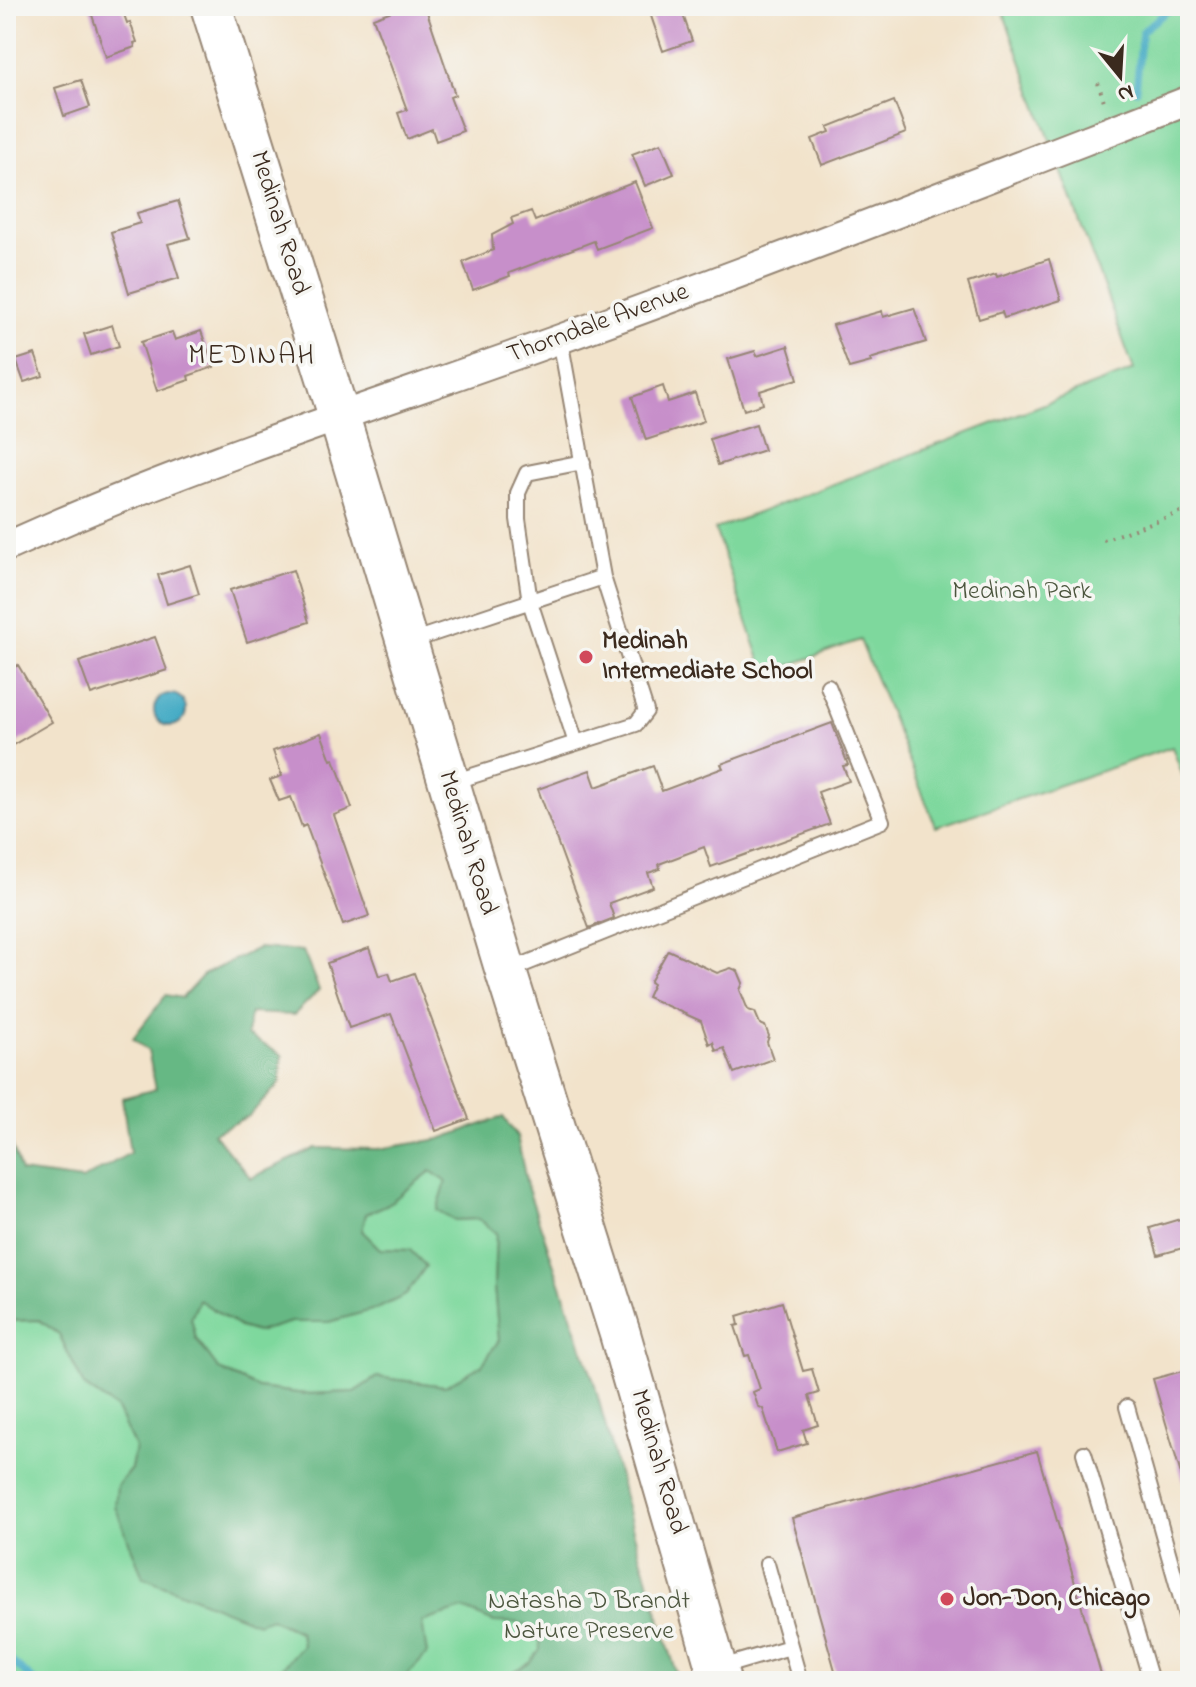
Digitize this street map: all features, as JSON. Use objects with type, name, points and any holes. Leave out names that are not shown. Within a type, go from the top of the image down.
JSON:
[{"type":"main road","name":"Medinah Road","points":[[211,6],[620,1334],[718,1675]]},
{"type":"street","name":"Thorndale Avenue","points":[[6,547],[95,506],[560,339],[1190,100]]},
{"type":"lane","points":[[449,783],[636,724],[646,711],[603,577],[560,339]]},
{"type":"lane","points":[[576,743],[530,602],[518,519],[518,493],[527,473],[583,462]]},
{"type":"lane","points":[[407,642],[603,577]]},
{"type":"lane","points":[[506,972],[882,821],[828,686]]},
{"type":"lane","points":[[1127,1407],[1190,1630]]},
{"type":"lane","points":[[1084,1453],[1151,1681]]},
{"type":"lane","points":[[767,1564],[800,1681]]},
{"type":"lane","points":[[718,1675],[790,1647]]},
{"type":"path","points":[[1103,540],[1190,509]]},
{"type":"green space","name":"Medinah Park","points":[[1001,6],[1190,6],[1190,795],[1172,747],[936,827],[860,640],[765,674],[715,529],[1134,370]]},
{"type":"green space","name":"Natasha D Brandt Nature Preserve","points":[[258,948],[303,951],[319,990],[294,1015],[250,1013],[247,1035],[282,1055],[280,1083],[249,1116],[213,1133],[251,1178],[316,1148],[378,1149],[440,1139],[503,1117],[517,1136],[527,1186],[594,1382],[634,1534],[679,1681],[496,1681],[530,1663],[540,1650],[539,1632],[522,1623],[494,1622],[463,1609],[422,1622],[427,1654],[402,1681],[270,1681],[302,1645],[300,1632],[271,1618],[257,1623],[143,1577],[115,1506],[117,1486],[131,1469],[135,1448],[117,1409],[84,1386],[59,1334],[39,1320],[6,1321],[6,1133],[21,1172],[82,1180],[130,1153],[122,1098],[156,1089],[148,1051],[133,1038],[166,995],[182,998],[203,975]],"holes":[[[431,1171],[446,1182],[437,1210],[455,1220],[479,1219],[496,1233],[494,1287],[499,1340],[482,1365],[445,1386],[377,1377],[354,1392],[306,1394],[258,1388],[219,1370],[196,1339],[191,1318],[199,1300],[240,1327],[257,1332],[291,1322],[329,1322],[379,1308],[406,1295],[426,1266],[410,1250],[380,1249],[362,1231],[366,1214],[388,1204]]]},
{"type":"green space","points":[[431,1171],[446,1182],[455,1220],[479,1219],[496,1233],[494,1287],[499,1340],[482,1365],[445,1386],[377,1377],[354,1392],[306,1394],[258,1388],[219,1370],[196,1339],[191,1318],[199,1300],[240,1327],[257,1332],[291,1322],[329,1322],[409,1250],[380,1249],[362,1231],[366,1214],[388,1204]]},
{"type":"green space","name":"Natasha D Brandt Nature Preserve","points":[[39,1320],[59,1334],[84,1386],[117,1409],[135,1448],[131,1469],[117,1486],[271,1618],[300,1633],[301,1639],[634,1534],[677,1681],[6,1681],[6,1321]]},
{"type":"water","points":[[170,694],[181,699],[186,710],[181,721],[170,726],[159,721],[154,710],[159,699]]},
{"type":"building","points":[[89,6],[121,6],[137,42],[134,43],[135,47],[106,57]]},
{"type":"building","points":[[405,6],[425,6],[455,95],[450,97],[463,131],[436,141],[432,129],[407,139],[398,113],[407,110],[373,18]]},
{"type":"building","points":[[680,6],[692,41],[663,51],[650,13]]},
{"type":"building","points":[[81,80],[90,107],[64,116],[55,88]]},
{"type":"building","points":[[894,101],[906,133],[822,165],[812,139],[830,132],[828,127]]},
{"type":"building","points":[[661,143],[674,174],[645,186],[632,154]]},
{"type":"building","points":[[635,182],[653,228],[597,249],[594,241],[473,290],[463,262],[493,250],[492,235],[513,224],[511,218],[531,211],[535,221]]},
{"type":"building","points":[[178,201],[190,238],[168,244],[179,278],[129,293],[111,232],[140,223],[137,213]]},
{"type":"building","points":[[1049,259],[1061,300],[1004,318],[1002,312],[979,319],[968,283],[996,274],[997,277]]},
{"type":"building","points":[[914,308],[926,342],[849,368],[833,325],[882,311],[883,317]]},
{"type":"building","points":[[112,325],[119,346],[91,355],[84,334]]},
{"type":"building","points":[[201,331],[214,367],[157,391],[141,342],[172,332],[175,340]]},
{"type":"building","points":[[788,346],[798,379],[760,391],[763,404],[744,410],[728,359],[755,351],[757,356]]},
{"type":"building","points":[[35,354],[43,376],[24,382],[16,360]]},
{"type":"building","points":[[663,386],[668,402],[695,393],[704,421],[646,440],[632,397]]},
{"type":"building","points":[[756,424],[764,450],[718,465],[710,439]]},
{"type":"building","points":[[190,565],[199,594],[167,604],[158,575]]},
{"type":"building","points":[[293,570],[309,622],[247,642],[230,590]]},
{"type":"building","points":[[155,637],[167,670],[91,695],[79,662]]},
{"type":"building","points":[[18,665],[52,722],[6,749],[6,673]]},
{"type":"building","points":[[832,723],[848,765],[843,766],[849,781],[818,792],[830,824],[711,867],[704,847],[659,864],[660,869],[648,873],[653,887],[609,903],[614,918],[589,928],[538,789],[590,770],[596,787],[653,766],[662,791],[723,768],[721,764]]},
{"type":"building","points":[[321,733],[352,808],[334,815],[369,916],[343,925],[306,825],[302,827],[291,797],[279,801],[270,780],[282,776],[273,751]]},
{"type":"building","points":[[369,948],[379,976],[389,973],[392,981],[414,973],[469,1119],[436,1131],[391,1014],[349,1028],[327,963]]},
{"type":"building","points":[[668,950],[717,973],[731,968],[738,971],[743,983],[740,990],[748,1010],[755,1012],[760,1024],[765,1026],[773,1059],[734,1073],[724,1048],[716,1051],[713,1042],[709,1044],[701,1021],[647,997],[653,984],[650,982]]},
{"type":"building","points":[[1190,1216],[1190,1246],[1158,1255],[1150,1228]]},
{"type":"building","points":[[782,1302],[803,1371],[812,1369],[819,1393],[809,1396],[818,1425],[803,1430],[807,1443],[777,1452],[763,1409],[758,1406],[753,1392],[760,1389],[749,1355],[745,1356],[735,1326],[739,1325],[737,1316]]},
{"type":"building","points":[[1190,1369],[1190,1487],[1185,1488],[1153,1379]]},
{"type":"building","name":"Jon-Don, Chicago","points":[[1037,1451],[1103,1681],[838,1681],[792,1518]]},
{"type":"waterway","points":[[1136,90],[1142,31],[1174,6]]},
{"type":"waterway","points":[[6,1652],[11,1661],[34,1681]]},
{"type":"place","name":"Medinah Intermediate School","points":[[586,657]]},
{"type":"place","name":"Jon-Don, Chicago","points":[[947,1599]]},
{"type":"district","name":"MEDINAH","points":[[252,356]]}]
